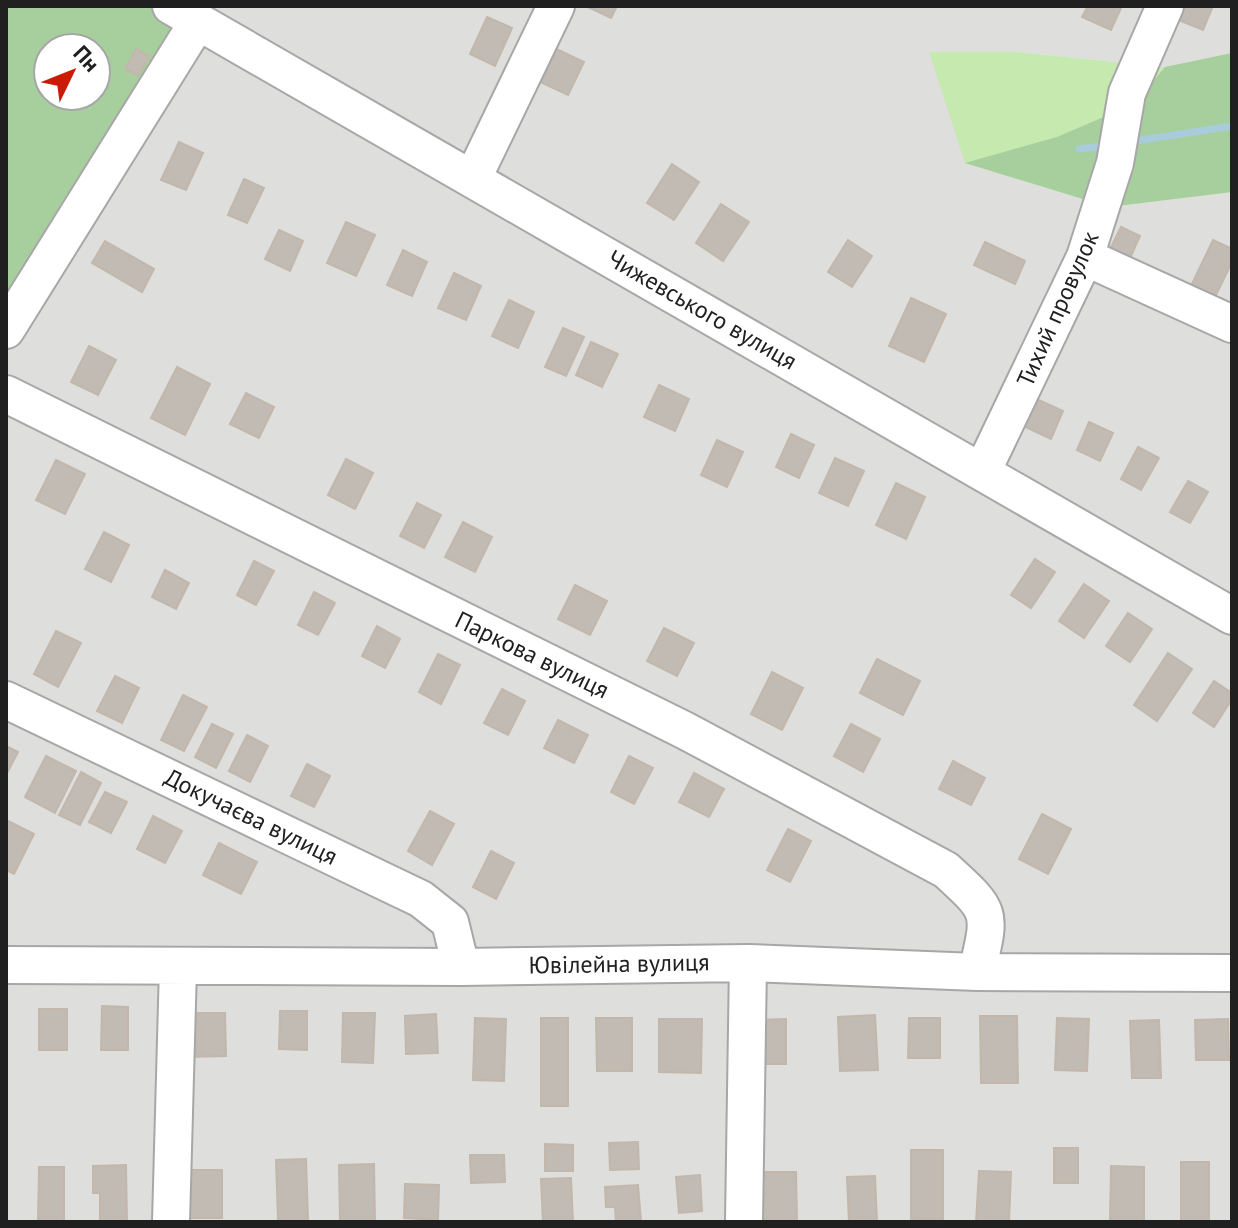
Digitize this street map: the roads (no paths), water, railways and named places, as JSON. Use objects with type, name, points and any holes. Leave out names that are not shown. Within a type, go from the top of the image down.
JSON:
[{"type":"street","points":[[473,178],[556,6]]},
{"type":"street","name":"Тихий провулок","points":[[982,472],[1085,257],[1115,163],[1127,93],[1165,6]]},
{"type":"street","points":[[6,330],[184,14]]},
{"type":"street","name":"Чижевського вулиця","points":[[184,14],[1232,616]]},
{"type":"street","points":[[1085,257],[1232,324]]},
{"type":"street","name":"Паркова вулиця","points":[[6,394],[684,730],[946,870],[979,899],[989,920],[977,972]]},
{"type":"street","name":"Докучаєва вулиця","points":[[6,700],[421,899],[450,922],[461,967]]},
{"type":"street","points":[[744,1222],[748,963]]},
{"type":"street","name":"Ювілейна вулиця","points":[[6,965],[461,967],[748,963],[977,972],[1232,973]]},
{"type":"street","points":[[171,1222],[178,967]]},
{"type":"waterway","points":[[1129,142],[1232,126]]},
{"type":"waterway","points":[[1079,149],[1109,145]]}]
